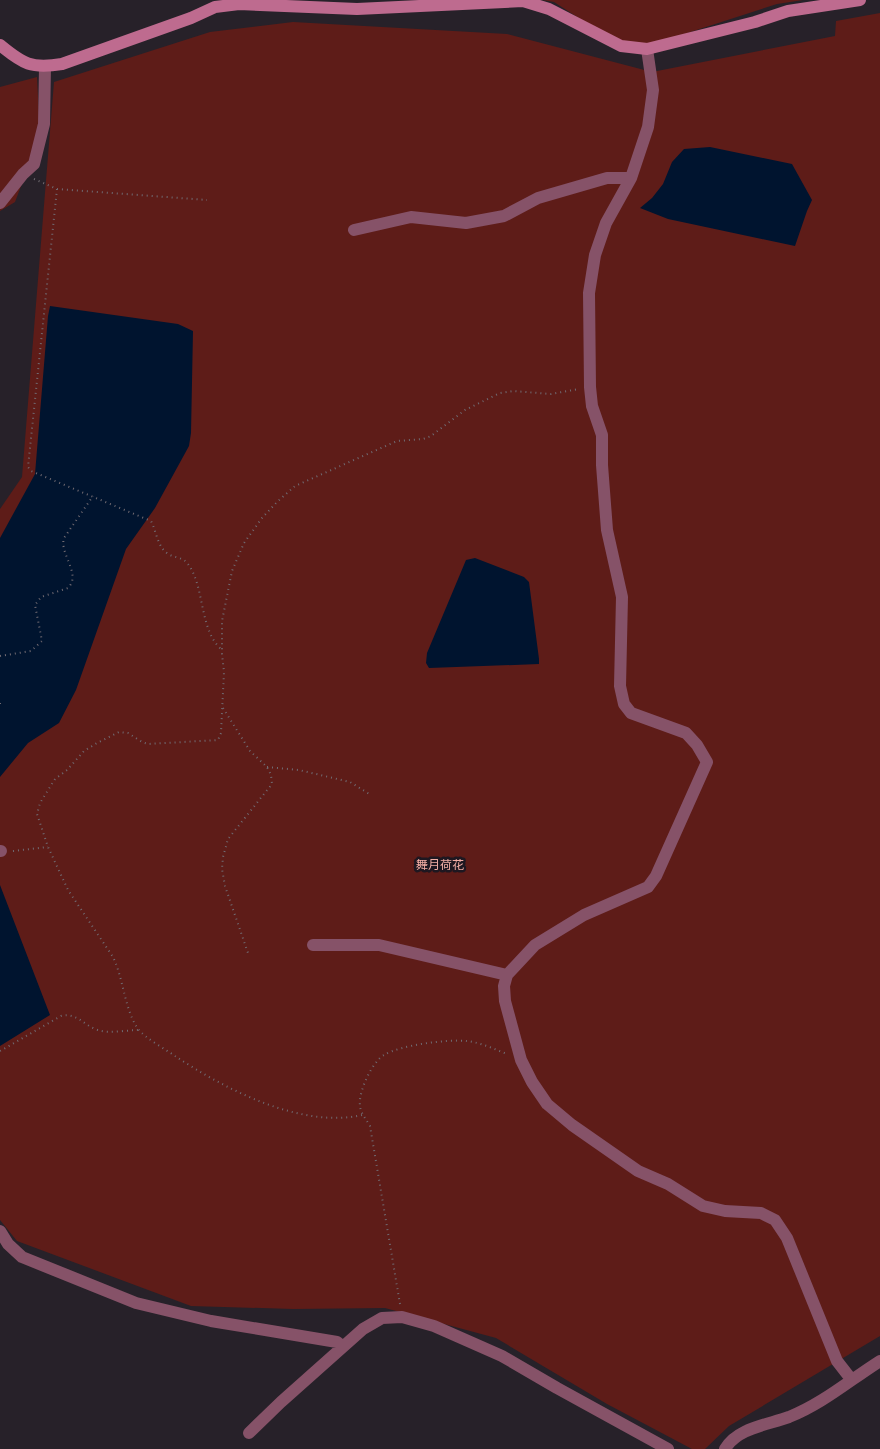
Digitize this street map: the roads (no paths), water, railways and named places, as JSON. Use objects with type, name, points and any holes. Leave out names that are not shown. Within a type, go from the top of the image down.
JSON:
[{"type":"street","points":[[0,44],[27,64],[45,67],[62,64],[192,18],[213,3],[358,9],[523,1],[549,9],[621,46],[647,49],[755,22],[788,11],[860,0]]},
{"type":"street","points":[[647,49],[653,90],[648,127],[631,178],[606,223],[595,255],[589,294],[590,387],[592,406],[602,435],[602,465],[607,530],[622,597],[620,686],[624,704],[631,713],[686,733],[697,745],[707,762],[656,876],[648,887],[584,915],[535,945],[507,975],[504,986],[505,1001],[521,1060],[532,1082],[547,1104],[572,1125],[638,1171],[668,1184],[703,1206],[725,1211],[761,1213],[774,1220],[787,1238],[837,1361],[851,1380]]},
{"type":"street","points":[[0,203],[22,174],[34,164],[44,124],[45,67]]},
{"type":"street","points":[[354,230],[411,217],[466,223],[475,222],[504,216],[538,198],[607,178],[631,178]]},
{"type":"street","points":[[313,944],[379,945],[507,975]]},
{"type":"street","points":[[0,1232],[8,1244],[22,1258],[136,1302],[211,1321],[337,1342],[342,1346]]},
{"type":"street","points":[[249,1433],[342,1346],[363,1329],[382,1318],[402,1317],[434,1326],[502,1356],[668,1449]]},
{"type":"street","points":[[725,1449],[729,1442],[742,1433],[817,1405],[880,1361]]},
{"type":"water","points":[[710,147],[792,164],[812,200],[795,246],[668,219],[640,208],[652,198],[663,184],[672,162],[684,149]]},
{"type":"water","points":[[50,306],[178,324],[193,331],[191,433],[189,446],[155,508],[126,549],[76,690],[59,723],[28,743],[0,777],[0,538],[35,474]]},
{"type":"water","points":[[475,558],[524,577],[529,582],[539,664],[429,668],[426,663],[427,653],[466,560]]},
{"type":"water","points":[[0,885],[50,1015],[0,1046]]},
{"type":"park label","name":"舞月荷花","points":[[440,865]]}]
